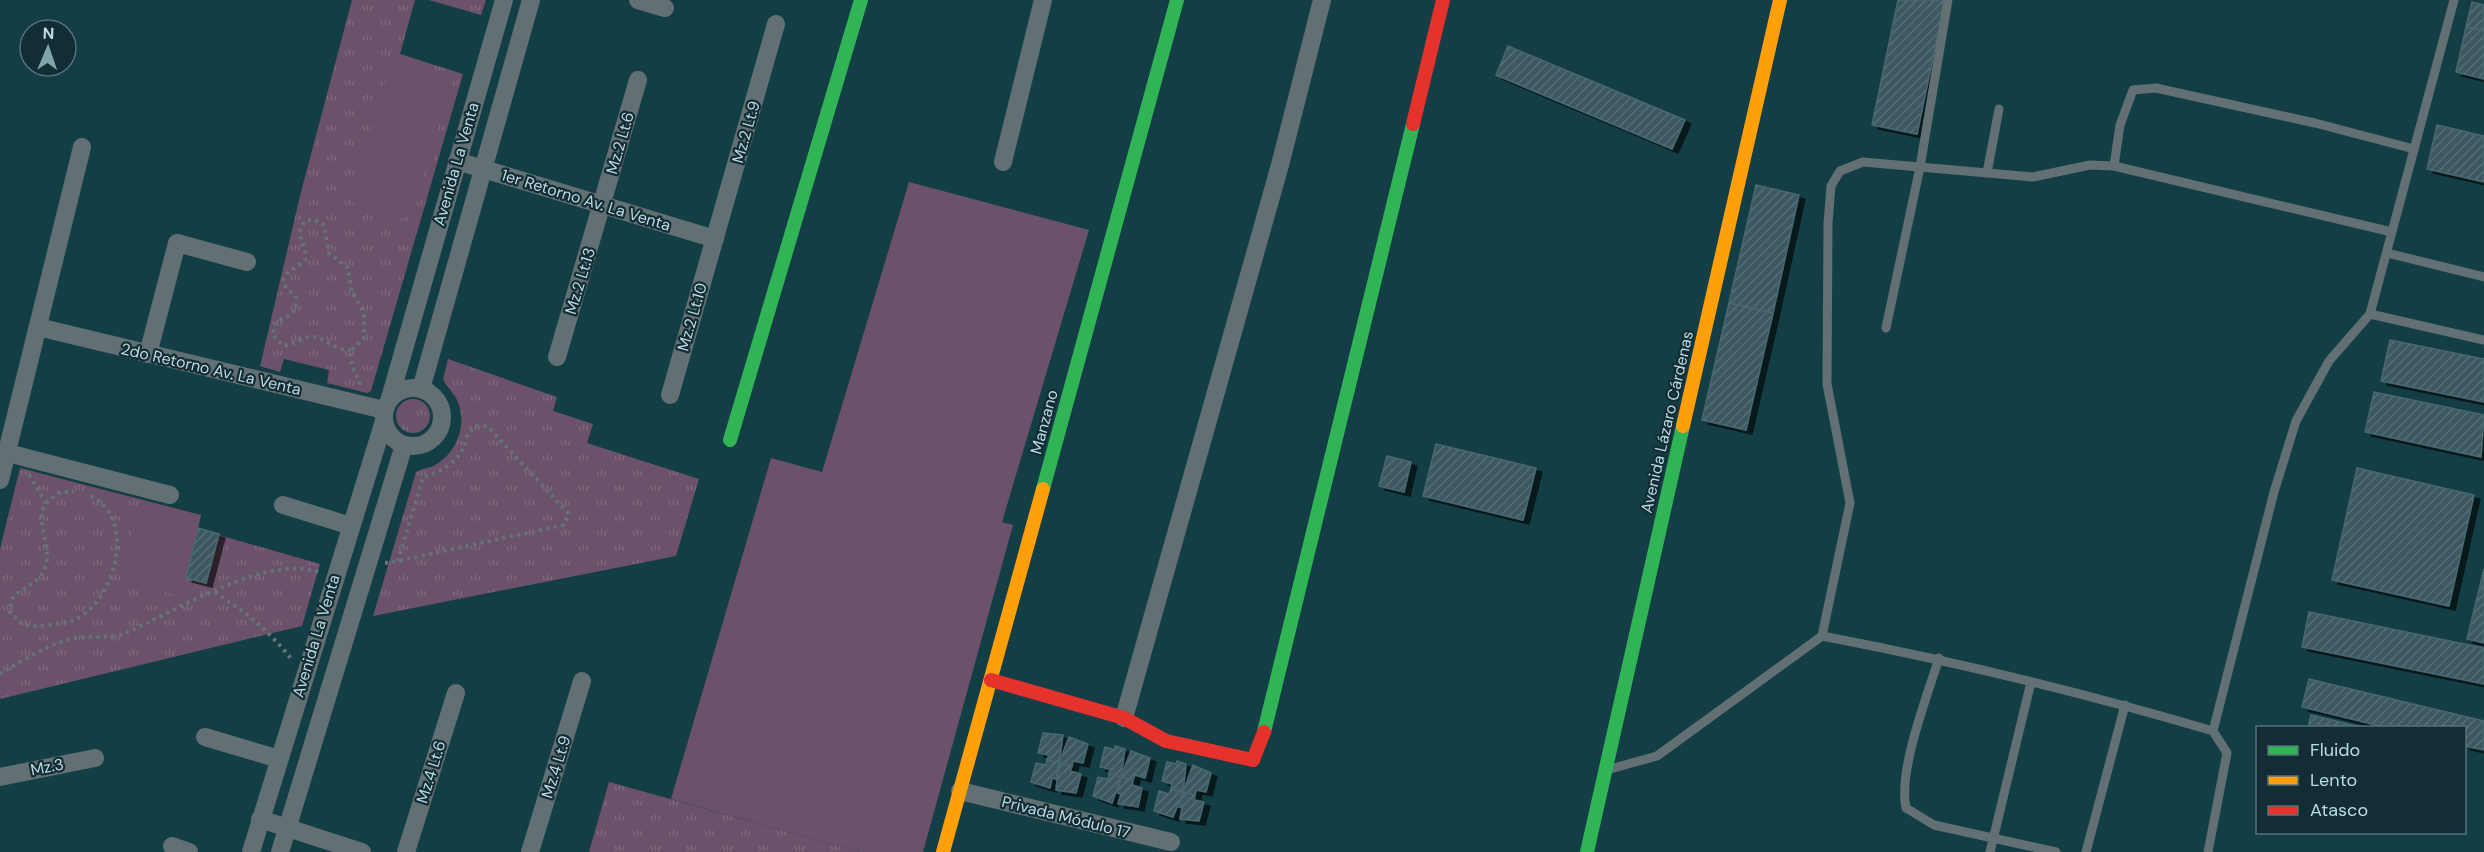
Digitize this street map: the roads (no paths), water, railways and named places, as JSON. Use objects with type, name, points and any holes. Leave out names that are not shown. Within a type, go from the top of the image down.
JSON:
[{"type":"street","name":"Avenida La Venta","points":[[251,852],[386,410],[504,0]]},
{"type":"street","name":"Avenida La Venta","points":[[421,389],[531,0]]},
{"type":"street","points":[[638,0],[665,8]]},
{"type":"street","points":[[730,440],[861,0]]},
{"type":"street","points":[[1003,162],[1043,0]]},
{"type":"street","name":"Manzano","points":[[943,852],[1177,0]]},
{"type":"street","points":[[1124,718],[1280,165],[1322,0]]},
{"type":"street","points":[[991,680],[1124,718],[1166,741],[1253,760],[1260,747],[1443,0]]},
{"type":"street","name":"Avenida Lázaro Cárdenas","points":[[1587,852],[1780,0]]},
{"type":"street","name":"Mz.2 Lt.9","points":[[715,239],[776,24]]},
{"type":"street","name":"Mz.2 Lt.6","points":[[603,205],[638,80]]},
{"type":"street","points":[[0,480],[3,452],[38,327],[82,147]]},
{"type":"street","name":"1er Retorno Av. La Venta","points":[[457,161],[715,239]]},
{"type":"street","name":"Mz.2 Lt.13","points":[[557,357],[603,205]]},
{"type":"street","name":"Mz.2 Lt.10","points":[[670,395],[715,239]]},
{"type":"street","points":[[148,354],[177,243],[247,262]]},
{"type":"street","name":"2do Retorno Av. La Venta","points":[[38,327],[386,410]]},
{"type":"street","points":[[404,389],[421,389],[436,399],[443,416],[441,426],[431,441],[413,447],[404,445],[390,436],[386,410],[404,389]]},
{"type":"street","name":"Avenida La Venta","points":[[280,852],[404,445]]},
{"type":"street","points":[[3,452],[170,495]]},
{"type":"street","points":[[283,505],[351,526]]},
{"type":"street","name":"Mz.4 Lt.9","points":[[530,852],[582,681]]},
{"type":"street","name":"Mz.4 Lt.6","points":[[406,852],[456,693]]},
{"type":"street","points":[[205,737],[279,759]]},
{"type":"street","name":"Mz.3","points":[[0,777],[95,758]]},
{"type":"street","name":"Privada Módulo 17","points":[[960,791],[1171,842]]},
{"type":"street","points":[[260,819],[362,852]]},
{"type":"lane","points":[[1886,328],[1920,166],[1948,0]]},
{"type":"lane","points":[[2213,730],[2274,492],[2296,422],[2329,361],[2370,314],[2454,0]]},
{"type":"lane","points":[[2114,166],[2120,125],[2133,90],[2156,88],[2315,123],[2414,149]]},
{"type":"lane","points":[[1987,173],[2000,109]]},
{"type":"lane","points":[[1604,770],[1657,756],[1822,636],[1850,503],[1827,384],[1828,223],[1831,186],[1840,171],[1863,162],[2033,177],[2090,165],[2114,166],[2392,232]]},
{"type":"lane","points":[[2386,253],[2484,277]]},
{"type":"lane","points":[[2370,314],[2484,340]]},
{"type":"lane","points":[[1822,636],[1939,658],[2213,730],[2227,753],[2208,852]]},
{"type":"lane","points":[[1939,658],[1912,748],[1903,794],[1906,808],[1935,825],[2056,852]]},
{"type":"lane","points":[[1990,852],[2031,682]]},
{"type":"lane","points":[[2086,852],[2124,705]]}]
